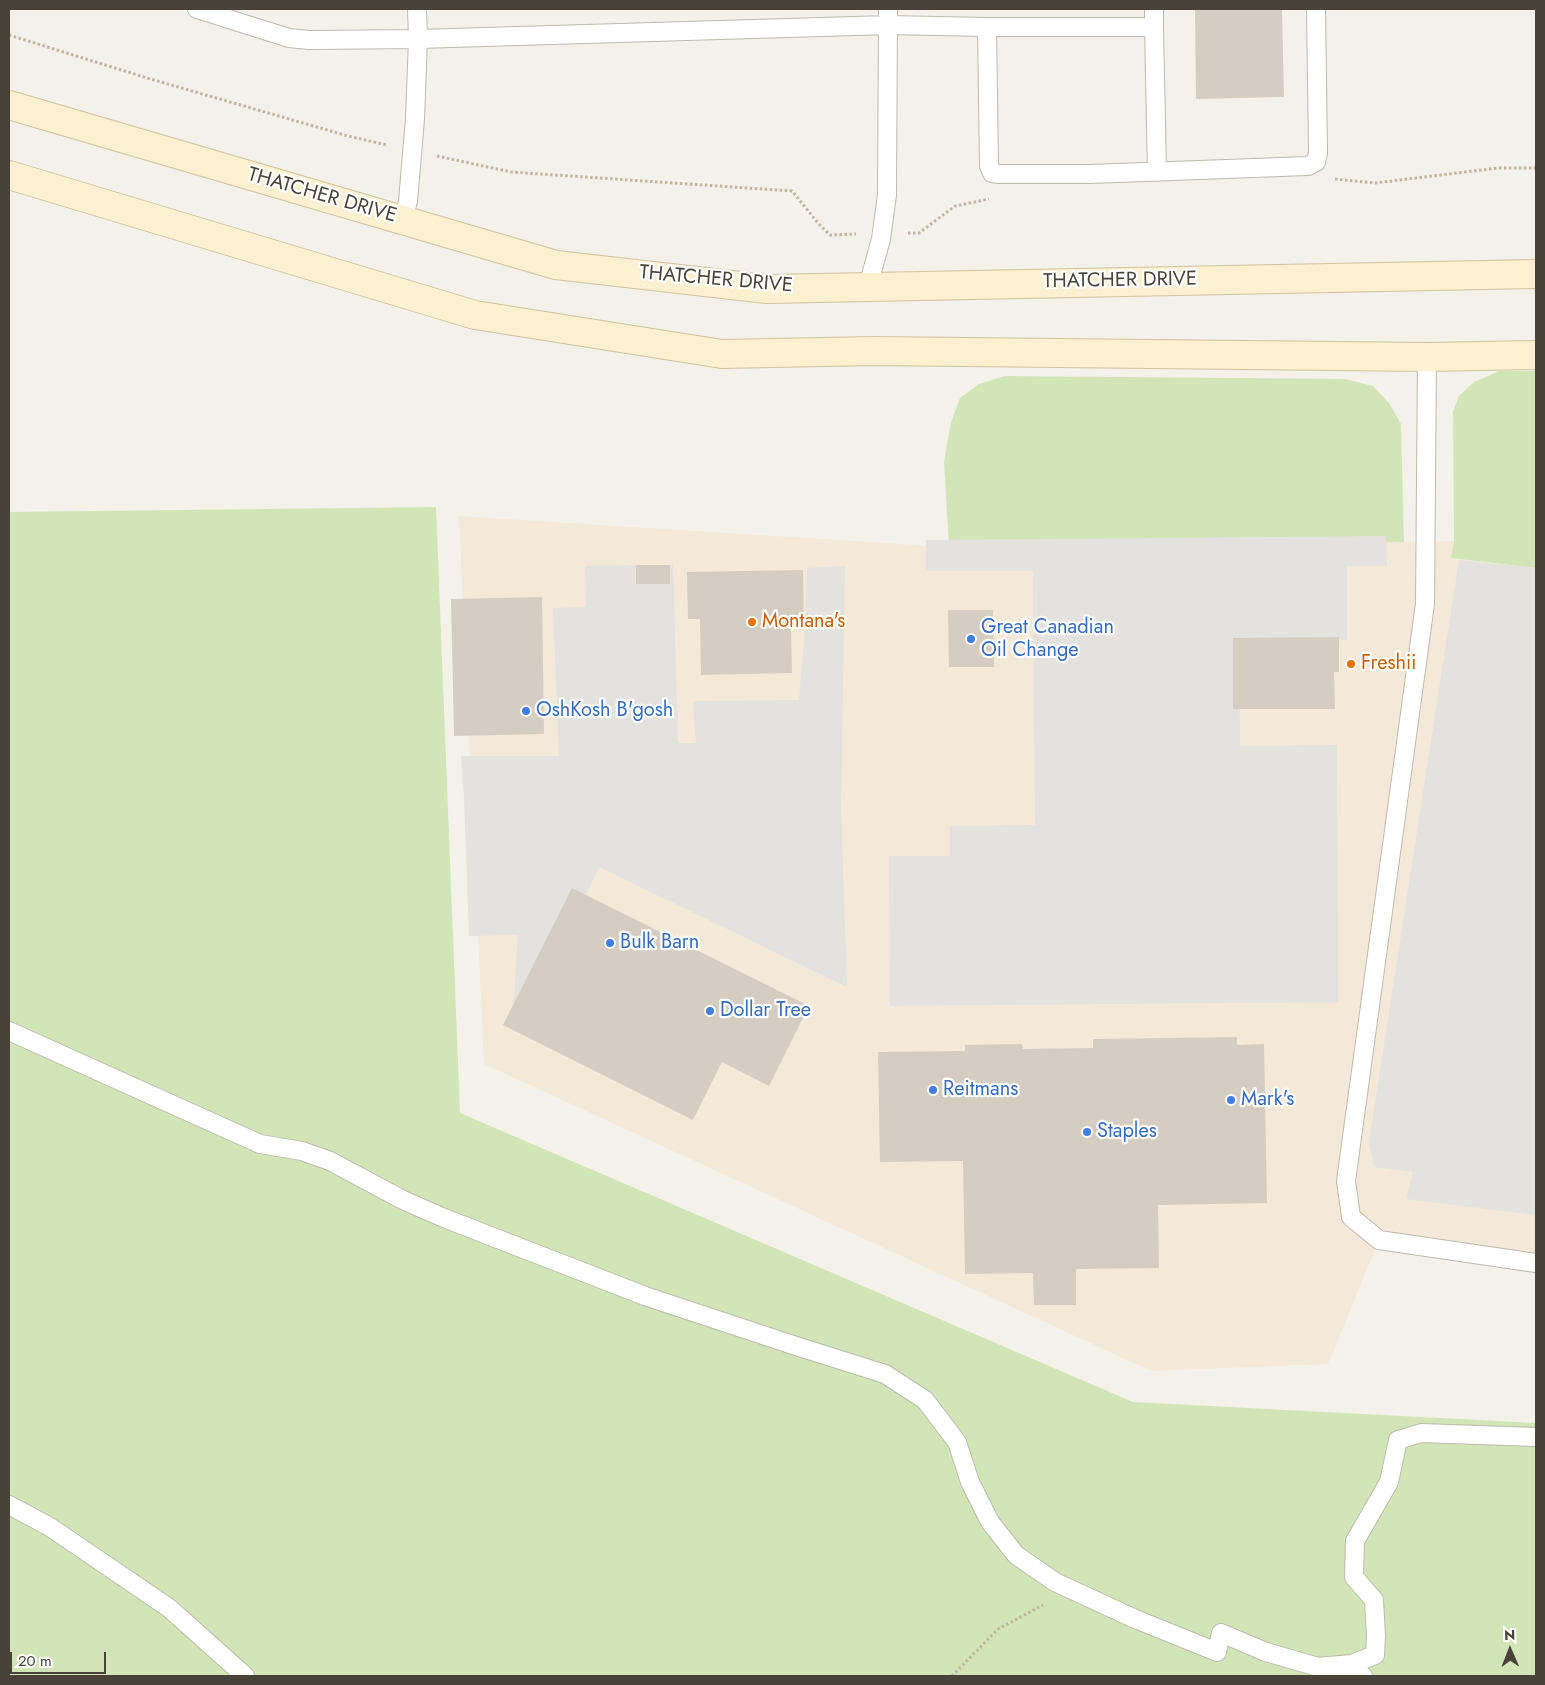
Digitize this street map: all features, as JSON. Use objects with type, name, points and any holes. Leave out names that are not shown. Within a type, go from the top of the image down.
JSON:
[{"type":"main road","name":"THATCHER DRIVE","points":[[9,105],[556,265],[767,289],[1536,274]]},
{"type":"main road","points":[[9,175],[475,315],[722,354],[874,351],[1427,357],[1536,355]]},
{"type":"lane","points":[[197,9],[289,38],[309,40],[418,39],[888,17],[987,27],[1154,26]]},
{"type":"lane","points":[[404,220],[408,201],[413,150],[418,39],[417,9]]},
{"type":"lane","points":[[1154,9],[1156,172]]},
{"type":"lane","points":[[987,27],[989,166],[992,173],[1156,172],[1308,166],[1316,162],[1318,153],[1316,9]]},
{"type":"lane","points":[[868,286],[882,234],[887,196],[888,17]]},
{"type":"lane","points":[[1427,357],[1426,604],[1346,1181],[1351,1217],[1379,1240],[1536,1263]]},
{"type":"lane","points":[[9,1030],[260,1144],[302,1151],[330,1161],[403,1200],[444,1218],[646,1296],[885,1374],[925,1400],[957,1442],[970,1482],[990,1522],[1016,1555],[1055,1582],[1133,1618],[1217,1652],[1220,1633],[1266,1652],[1318,1668],[1363,1676]]},
{"type":"lane","points":[[1318,1668],[1352,1664],[1375,1655],[1374,1600],[1354,1577],[1355,1541],[1389,1482],[1398,1440],[1421,1433],[1536,1437]]},
{"type":"lane","points":[[9,1505],[50,1528],[169,1608],[245,1676]]},
{"type":"path","points":[[9,35],[147,78],[348,136],[511,172],[792,191],[830,235],[919,233],[955,206],[994,198]]},
{"type":"path","points":[[1330,179],[1375,183],[1498,168],[1536,168]]},
{"type":"path","points":[[952,1676],[998,1629],[1072,1590]]},
{"type":"shaded area","points":[[459,516],[949,547],[1454,541],[1451,558],[1536,568],[1536,1263],[1379,1240],[1328,1364],[1151,1371],[484,1064]]},
{"type":"shaded area","points":[[1386,536],[1387,566],[1347,566],[1347,640],[1239,641],[1240,746],[1337,745],[1338,1002],[890,1006],[889,856],[950,856],[950,826],[1035,825],[1033,571],[926,571],[926,540]]},
{"type":"shaded area","points":[[1459,560],[1536,568],[1536,1215],[1406,1199],[1413,1172],[1374,1167],[1369,1142]]},
{"type":"shaded area","points":[[673,565],[678,743],[696,743],[693,701],[799,700],[805,631],[807,568],[845,566],[841,808],[847,987],[599,867],[527,1020],[513,1015],[518,935],[469,936],[461,756],[559,756],[553,608],[586,607],[585,566]]},
{"type":"green space","points":[[1499,371],[1536,371],[1536,568],[1451,558],[1454,541],[1453,411],[1459,396],[1474,382]]},
{"type":"green space","points":[[1005,376],[1345,379],[1373,386],[1389,403],[1401,424],[1404,542],[949,547],[944,462],[951,422],[960,398],[979,384]]},
{"type":"green space","points":[[436,507],[460,1113],[1133,1402],[1536,1423],[1536,1676],[9,1676],[9,512]]},
{"type":"building","points":[[1195,9],[1282,9],[1284,97],[1196,99]]},
{"type":"building","points":[[636,565],[670,565],[670,584],[636,584]]},
{"type":"building","name":"Montana's","points":[[803,570],[804,625],[791,625],[792,673],[701,675],[700,619],[688,619],[687,572]]},
{"type":"building","points":[[542,597],[544,734],[454,736],[451,599]]},
{"type":"building","name":"Great Canadian Oil Change","points":[[948,610],[993,610],[994,667],[949,667]]},
{"type":"building","points":[[1339,637],[1339,672],[1334,672],[1335,709],[1233,709],[1233,638]]},
{"type":"building","points":[[572,888],[809,1006],[769,1086],[722,1062],[693,1120],[503,1025]]},
{"type":"building","points":[[1237,1037],[1237,1045],[1264,1044],[1267,1203],[1158,1205],[1159,1268],[1076,1269],[1076,1305],[1034,1305],[1033,1273],[965,1274],[963,1161],[880,1162],[878,1052],[965,1051],[965,1045],[1022,1044],[1023,1049],[1093,1048],[1093,1039]]},
{"type":"place","name":"Montana's","points":[[752,622]]},
{"type":"place","name":"Great Canadian Oil Change","points":[[971,639]]},
{"type":"place","name":"Freshii","points":[[1351,664]]},
{"type":"place","name":"OshKosh B'gosh","points":[[526,711]]},
{"type":"place","name":"Bulk Barn","points":[[610,943]]},
{"type":"place","name":"Dollar Tree","points":[[710,1011]]},
{"type":"place","name":"Reitmans","points":[[933,1090]]},
{"type":"place","name":"Mark's","points":[[1231,1100]]},
{"type":"place","name":"Staples","points":[[1087,1132]]}]
